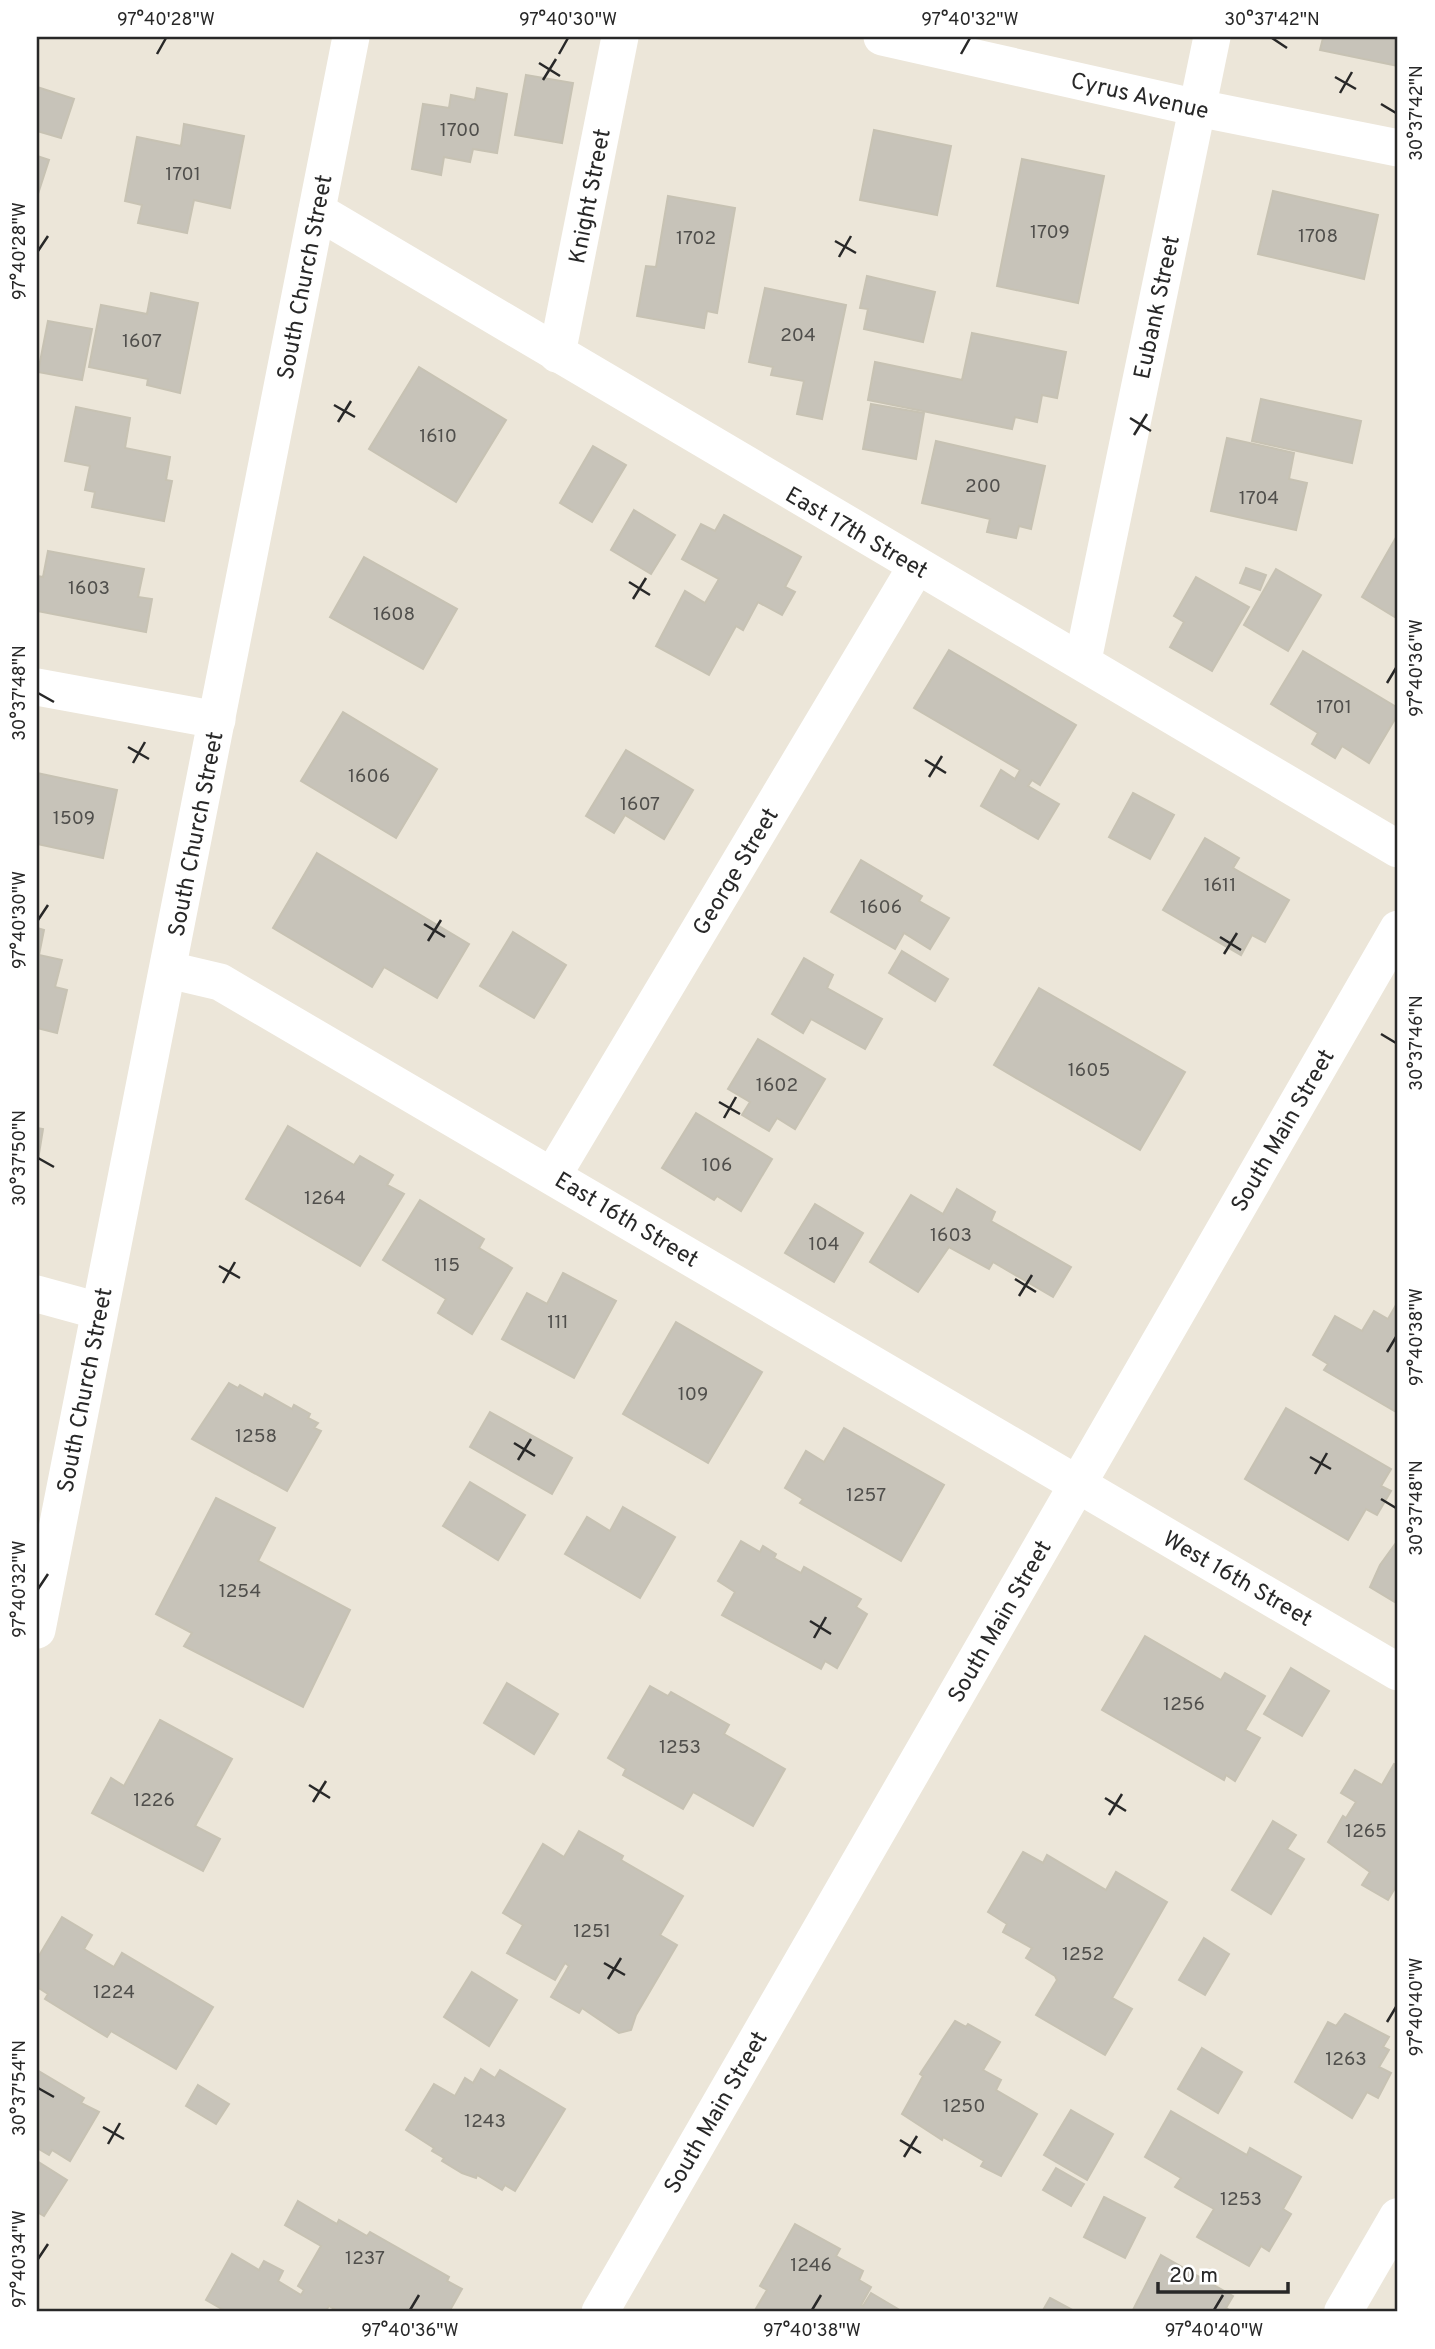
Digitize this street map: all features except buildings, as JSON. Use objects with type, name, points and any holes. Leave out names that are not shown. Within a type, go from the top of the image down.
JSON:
[{"type":"main road","points":[[1343,2312],[1398,2217]]},
{"type":"street","name":"South Church Street","points":[[37,1630],[351,37]]},
{"type":"street","name":"Knight Street","points":[[557,355],[620,37]]},
{"type":"street","name":"Cyrus Avenue","points":[[882,37],[1198,108],[1398,148]]},
{"type":"street","name":"Eubank Street","points":[[1083,660],[1212,37]]},
{"type":"street","name":"East 17th Street","points":[[317,211],[916,567],[1083,660],[1398,849]]},
{"type":"street","name":"George Street","points":[[553,1175],[916,567]]},
{"type":"street","points":[[37,687],[216,720]]},
{"type":"street","name":"South Main Street","points":[[600,2312],[1398,929]]},
{"type":"street","name":"East 16th Street","points":[[169,970],[220,982],[1078,1484]]},
{"type":"street","points":[[37,1294],[99,1311]]},
{"type":"street","name":"West 16th Street","points":[[1078,1484],[1398,1672]]}]
